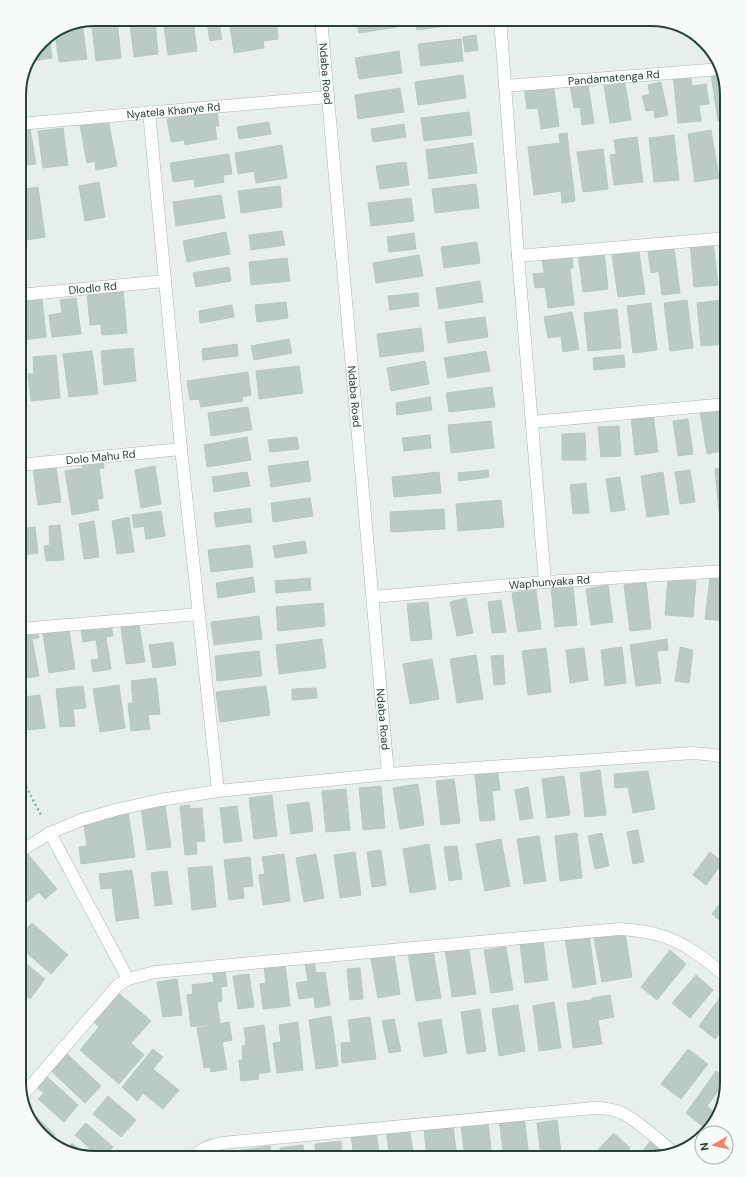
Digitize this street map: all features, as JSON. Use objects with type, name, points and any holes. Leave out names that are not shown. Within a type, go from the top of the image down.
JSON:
[{"type":"street","name":"Ndaba Road","points":[[322,26],[388,774]]},
{"type":"street","points":[[501,26],[545,582]]},
{"type":"street","name":"Pandamatenga Rd","points":[[506,86],[715,69]]},
{"type":"street","name":"Nyatela Khanye Rd","points":[[26,123],[328,97]]},
{"type":"street","points":[[149,112],[181,449],[218,791]]},
{"type":"street","points":[[518,256],[720,239]]},
{"type":"street","name":"Dlodlo Rd","points":[[26,294],[165,281]]},
{"type":"street","points":[[532,422],[720,405]]},
{"type":"street","name":"Dolo Mahu Rd","points":[[26,464],[181,449]]},
{"type":"street","name":"Waphunyaka Rd","points":[[372,596],[545,582],[720,571]]},
{"type":"street","points":[[26,629],[199,614]]},
{"type":"street","points":[[26,848],[50,833],[81,820],[115,810],[160,800],[218,791],[388,774],[693,753],[720,756]]},
{"type":"street","points":[[50,833],[128,979]]},
{"type":"street","points":[[27,1090],[118,985],[128,979],[155,972],[619,929],[659,935],[680,943],[701,956],[720,971]]},
{"type":"street","points":[[200,1151],[210,1145],[222,1143],[594,1108],[608,1108],[621,1112],[669,1148]]},
{"type":"path","points":[[26,787],[50,833]]},
{"type":"building","points":[[92,26],[118,26],[121,58],[96,61]]},
{"type":"building","points":[[130,26],[156,26],[158,54],[134,57]]},
{"type":"building","points":[[164,26],[194,26],[197,51],[168,55]]},
{"type":"building","points":[[208,26],[219,26],[222,39],[210,41]]},
{"type":"building","points":[[230,26],[277,26],[278,39],[263,41],[264,48],[234,53]]},
{"type":"building","points":[[357,26],[397,27],[359,33]]},
{"type":"building","points":[[416,26],[445,26],[417,30]]},
{"type":"building","points":[[83,27],[87,59],[59,62],[56,39],[69,31]]},
{"type":"building","points":[[476,35],[478,50],[465,52],[463,37]]},
{"type":"building","points":[[461,39],[463,61],[421,66],[418,44]]},
{"type":"building","points":[[50,43],[52,58],[36,61],[46,46]]},
{"type":"building","points":[[399,51],[402,73],[359,79],[355,58]]},
{"type":"building","points":[[690,73],[692,86],[706,84],[709,104],[699,105],[701,121],[678,123],[673,75]]},
{"type":"building","points":[[716,73],[719,82],[720,121],[718,121],[711,74]]},
{"type":"building","points":[[463,75],[466,98],[418,105],[415,82]]},
{"type":"building","points":[[553,82],[559,126],[541,129],[538,108],[527,109],[524,87]]},
{"type":"building","points":[[661,82],[668,115],[655,118],[654,110],[646,111],[642,96],[650,94],[648,85]]},
{"type":"building","points":[[625,83],[631,120],[610,123],[604,86]]},
{"type":"building","points":[[588,84],[594,123],[582,125],[580,107],[574,108],[570,86]]},
{"type":"building","points":[[400,88],[404,112],[358,119],[355,95]]},
{"type":"building","points":[[217,111],[219,126],[215,126],[217,139],[185,145],[184,140],[171,142],[167,119]]},
{"type":"building","points":[[469,112],[472,135],[424,141],[421,118]]},
{"type":"building","points":[[108,120],[117,166],[96,170],[95,161],[87,163],[80,125]]},
{"type":"building","points":[[269,122],[271,134],[239,139],[237,127]]},
{"type":"building","points":[[404,124],[406,137],[373,142],[371,129]]},
{"type":"building","points":[[30,128],[36,164],[26,165],[26,129]]},
{"type":"building","points":[[63,128],[68,165],[43,168],[38,131]]},
{"type":"building","points":[[711,130],[719,178],[695,182],[688,134]]},
{"type":"building","points":[[567,133],[575,201],[562,203],[561,191],[534,195],[528,147],[560,143],[559,134]]},
{"type":"building","points":[[674,135],[679,180],[654,182],[649,138]]},
{"type":"building","points":[[637,137],[643,182],[614,185],[610,155],[616,154],[614,140]]},
{"type":"building","points":[[473,143],[477,173],[429,179],[426,150]]},
{"type":"building","points":[[282,145],[287,178],[256,183],[254,171],[238,174],[235,153]]},
{"type":"building","points":[[603,149],[608,189],[583,192],[577,152]]},
{"type":"building","points":[[229,154],[232,174],[223,175],[224,182],[195,187],[194,179],[173,182],[170,163]]},
{"type":"building","points":[[406,162],[409,185],[380,189],[376,166]]},
{"type":"building","points":[[99,182],[105,217],[85,221],[79,186]]},
{"type":"building","points":[[476,184],[479,208],[435,213],[432,189]]},
{"type":"building","points":[[280,186],[282,207],[241,213],[238,191]]},
{"type":"building","points":[[38,187],[45,237],[26,240],[26,189]]},
{"type":"building","points":[[221,195],[225,218],[176,226],[173,202]]},
{"type":"building","points":[[411,198],[414,221],[371,226],[368,203]]},
{"type":"building","points":[[282,231],[285,245],[251,250],[249,235]]},
{"type":"building","points":[[226,232],[230,254],[187,262],[183,241]]},
{"type":"building","points":[[414,233],[416,249],[389,252],[387,237]]},
{"type":"building","points":[[713,241],[718,285],[694,287],[690,244]]},
{"type":"building","points":[[477,242],[480,263],[444,268],[441,247]]},
{"type":"building","points":[[674,248],[680,293],[662,295],[659,271],[651,273],[648,252]]},
{"type":"building","points":[[604,251],[608,289],[583,292],[578,254]]},
{"type":"building","points":[[639,251],[645,294],[618,297],[612,255]]},
{"type":"building","points":[[419,255],[423,276],[376,283],[373,263]]},
{"type":"building","points":[[572,256],[573,268],[570,268],[574,305],[548,308],[545,287],[535,288],[533,274],[544,273],[542,259]]},
{"type":"building","points":[[287,258],[290,281],[251,285],[249,262]]},
{"type":"building","points":[[229,267],[231,281],[196,287],[193,273]]},
{"type":"building","points":[[480,281],[483,302],[439,309],[436,288]]},
{"type":"building","points":[[123,290],[127,333],[102,335],[101,324],[90,325],[87,293]]},
{"type":"building","points":[[418,293],[419,306],[390,310],[388,296]]},
{"type":"building","points":[[42,298],[46,337],[26,340],[26,299]]},
{"type":"building","points":[[76,298],[81,334],[52,337],[49,315],[62,313],[60,300]]},
{"type":"building","points":[[687,300],[693,348],[670,351],[664,303]]},
{"type":"building","points":[[720,300],[720,344],[701,346],[697,303]]},
{"type":"building","points":[[286,302],[288,318],[257,322],[255,305]]},
{"type":"building","points":[[651,303],[657,350],[633,353],[627,306]]},
{"type":"building","points":[[232,305],[234,317],[200,323],[199,311]]},
{"type":"building","points":[[617,309],[621,348],[588,351],[584,313]]},
{"type":"building","points":[[572,312],[579,349],[563,352],[561,336],[548,338],[544,317]]},
{"type":"building","points":[[485,317],[488,337],[448,343],[445,322]]},
{"type":"building","points":[[421,328],[424,351],[380,357],[377,334]]},
{"type":"building","points":[[289,339],[292,353],[254,360],[251,346]]},
{"type":"building","points":[[237,344],[238,356],[203,360],[202,349]]},
{"type":"building","points":[[133,348],[136,381],[104,385],[101,351]]},
{"type":"building","points":[[92,351],[98,394],[69,397],[63,354]]},
{"type":"building","points":[[486,351],[490,371],[448,378],[444,358]]},
{"type":"building","points":[[56,355],[60,398],[31,401],[28,374],[34,374],[33,357]]},
{"type":"building","points":[[624,355],[625,367],[594,370],[593,358]]},
{"type":"building","points":[[425,361],[429,384],[391,391],[387,368]]},
{"type":"building","points":[[299,366],[303,393],[259,399],[256,371]]},
{"type":"building","points":[[248,372],[251,395],[242,397],[243,401],[201,407],[199,399],[190,400],[187,381]]},
{"type":"building","points":[[492,387],[495,407],[449,412],[446,393]]},
{"type":"building","points":[[430,397],[432,410],[397,415],[396,403]]},
{"type":"building","points":[[248,407],[252,430],[211,436],[208,413]]},
{"type":"building","points":[[720,408],[720,451],[707,454],[700,411]]},
{"type":"building","points":[[653,414],[658,452],[635,455],[631,416]]},
{"type":"building","points":[[688,419],[693,454],[678,456],[673,421]]},
{"type":"building","points":[[491,421],[494,448],[451,453],[448,425]]},
{"type":"building","points":[[619,426],[621,456],[601,457],[598,427]]},
{"type":"building","points":[[585,433],[586,460],[562,460],[562,434]]},
{"type":"building","points":[[430,435],[431,448],[404,451],[402,438]]},
{"type":"building","points":[[247,437],[251,460],[207,467],[204,445]]},
{"type":"building","points":[[297,437],[299,449],[270,452],[268,440]]},
{"type":"building","points":[[103,459],[104,468],[99,469],[103,498],[97,499],[99,510],[72,515],[65,471],[83,468],[82,462]]},
{"type":"building","points":[[308,461],[311,481],[271,487],[268,466]]},
{"type":"building","points":[[56,466],[61,502],[38,505],[33,469]]},
{"type":"building","points":[[155,466],[161,504],[141,508],[135,470]]},
{"type":"building","points":[[715,469],[720,469],[719,511]]},
{"type":"building","points":[[488,470],[489,477],[459,481],[458,473]]},
{"type":"building","points":[[690,470],[695,502],[680,504],[675,472]]},
{"type":"building","points":[[247,472],[250,486],[214,492],[212,477]]},
{"type":"building","points":[[439,472],[441,493],[394,497],[392,477]]},
{"type":"building","points":[[663,472],[669,514],[647,517],[641,476]]},
{"type":"building","points":[[620,477],[625,510],[611,512],[606,479]]},
{"type":"building","points":[[586,483],[589,513],[573,514],[570,485]]},
{"type":"building","points":[[310,498],[313,516],[273,522],[271,503]]},
{"type":"building","points":[[501,500],[504,527],[458,531],[456,504]]},
{"type":"building","points":[[250,508],[252,522],[216,527],[214,513]]},
{"type":"building","points":[[444,509],[445,529],[391,532],[390,512]]},
{"type":"building","points":[[161,511],[165,536],[146,539],[144,526],[134,528],[132,515]]},
{"type":"building","points":[[129,517],[134,552],[117,554],[112,521]]},
{"type":"building","points":[[94,521],[99,557],[84,559],[79,524]]},
{"type":"building","points":[[60,525],[64,560],[46,561],[44,546],[50,545],[49,526]]},
{"type":"building","points":[[35,527],[38,553],[26,555],[26,528]]},
{"type":"building","points":[[305,541],[307,553],[275,558],[273,546]]},
{"type":"building","points":[[250,545],[253,567],[211,572],[208,550]]},
{"type":"building","points":[[253,577],[255,592],[218,598],[216,583]]},
{"type":"building","points":[[310,578],[311,590],[276,593],[275,581]]},
{"type":"building","points":[[710,578],[720,579],[720,620],[705,619]]},
{"type":"building","points":[[668,579],[696,581],[693,617],[665,615]]},
{"type":"building","points":[[646,582],[651,629],[630,631],[624,585]]},
{"type":"building","points":[[608,585],[613,622],[591,625],[586,589]]},
{"type":"building","points":[[573,587],[577,625],[555,627],[551,589]]},
{"type":"building","points":[[536,590],[541,629],[518,632],[512,593]]},
{"type":"building","points":[[466,598],[473,633],[457,636],[450,602]]},
{"type":"building","points":[[501,600],[506,632],[492,633],[488,602]]},
{"type":"building","points":[[428,602],[432,639],[411,641],[407,604]]},
{"type":"building","points":[[323,603],[325,626],[278,631],[276,607]]},
{"type":"building","points":[[259,616],[262,639],[214,645],[211,622]]},
{"type":"building","points":[[111,624],[113,636],[106,637],[111,669],[93,672],[91,660],[99,659],[96,640],[83,642],[81,629]]},
{"type":"building","points":[[139,624],[145,662],[126,664],[121,627]]},
{"type":"building","points":[[37,629],[39,638],[32,639],[39,676],[26,678],[26,631]]},
{"type":"building","points":[[69,630],[75,669],[49,673],[43,634]]},
{"type":"building","points":[[322,639],[326,668],[279,674],[276,645]]},
{"type":"building","points":[[667,639],[668,650],[657,651],[661,683],[636,686],[630,645]]},
{"type":"building","points":[[173,642],[176,665],[153,668],[149,645]]},
{"type":"building","points":[[622,647],[626,683],[605,686],[601,650]]},
{"type":"building","points":[[680,647],[693,650],[689,683],[675,681]]},
{"type":"building","points":[[546,648],[551,692],[528,695],[522,651]]},
{"type":"building","points":[[584,648],[588,680],[570,683],[566,650]]},
{"type":"building","points":[[259,651],[262,676],[217,681],[215,656]]},
{"type":"building","points":[[476,655],[483,699],[457,703],[450,659]]},
{"type":"building","points":[[503,655],[505,684],[494,685],[491,656]]},
{"type":"building","points":[[432,659],[439,699],[410,704],[403,664]]},
{"type":"building","points":[[156,678],[160,714],[148,715],[150,729],[131,731],[128,703],[133,703],[131,681]]},
{"type":"building","points":[[119,685],[125,728],[100,732],[93,689]]},
{"type":"building","points":[[83,686],[86,708],[73,709],[75,726],[60,727],[56,689]]},
{"type":"building","points":[[266,686],[270,715],[220,722],[216,692]]},
{"type":"building","points":[[316,688],[317,698],[292,700],[292,689]]},
{"type":"building","points":[[40,695],[45,728],[28,730],[26,697]]},
{"type":"building","points":[[600,770],[606,815],[585,817],[580,773]]},
{"type":"building","points":[[648,771],[655,809],[633,813],[628,787],[615,788],[614,774]]},
{"type":"building","points":[[498,773],[500,790],[492,791],[495,820],[480,821],[475,775]]},
{"type":"building","points":[[564,776],[570,815],[547,818],[542,779]]},
{"type":"building","points":[[454,779],[460,823],[441,825],[436,781]]},
{"type":"building","points":[[418,784],[424,825],[400,829],[393,788]]},
{"type":"building","points":[[381,786],[385,828],[363,830],[359,788]]},
{"type":"building","points":[[528,787],[533,818],[520,820],[515,790]]},
{"type":"building","points":[[346,789],[350,830],[326,832],[322,791]]},
{"type":"building","points":[[272,795],[277,836],[254,839],[249,798]]},
{"type":"building","points":[[309,802],[313,831],[291,834],[287,805]]},
{"type":"building","points":[[165,805],[171,847],[147,850],[141,808]]},
{"type":"building","points":[[190,805],[190,809],[202,808],[205,841],[196,842],[197,854],[185,855],[180,806]]},
{"type":"building","points":[[237,806],[242,841],[224,843],[220,808]]},
{"type":"building","points":[[128,811],[135,857],[81,864],[79,847],[87,846],[84,825],[101,822],[100,815]]},
{"type":"building","points":[[638,830],[644,862],[633,864],[627,832]]},
{"type":"building","points":[[577,833],[582,878],[560,881],[555,836]]},
{"type":"building","points":[[602,833],[609,866],[595,869],[588,836]]},
{"type":"building","points":[[539,836],[546,881],[524,884],[517,839]]},
{"type":"building","points":[[501,839],[510,886],[485,891],[476,844]]},
{"type":"building","points":[[429,844],[436,889],[410,893],[403,849]]},
{"type":"building","points":[[457,846],[462,879],[449,881],[444,847]]},
{"type":"building","points":[[381,850],[386,885],[372,887],[367,852]]},
{"type":"building","points":[[355,852],[361,895],[340,898],[334,855]]},
{"type":"building","points":[[710,852],[720,860],[720,866],[706,885],[693,875]]},
{"type":"building","points":[[27,853],[57,889],[45,899],[39,892],[27,902],[26,901]]},
{"type":"building","points":[[284,854],[290,901],[263,905],[259,875],[265,874],[262,857]]},
{"type":"building","points":[[316,854],[324,898],[304,902],[296,858]]},
{"type":"building","points":[[250,857],[253,886],[243,887],[244,898],[229,900],[224,860]]},
{"type":"building","points":[[212,866],[216,907],[192,910],[188,868]]},
{"type":"building","points":[[132,870],[139,918],[116,921],[112,888],[101,889],[99,874]]},
{"type":"building","points":[[167,871],[172,904],[155,906],[151,873]]},
{"type":"building","points":[[720,903],[720,920],[712,914]]},
{"type":"building","points":[[32,923],[68,955],[51,974],[26,952],[26,929]]},
{"type":"building","points":[[625,933],[632,977],[602,982],[594,938]]},
{"type":"building","points":[[589,934],[596,984],[573,988],[565,938]]},
{"type":"building","points":[[543,940],[548,980],[525,983],[520,943]]},
{"type":"building","points":[[468,945],[476,994],[452,997],[445,948]]},
{"type":"building","points":[[506,947],[513,990],[491,993],[484,950]]},
{"type":"building","points":[[433,950],[441,998],[416,1001],[408,953]]},
{"type":"building","points":[[670,950],[686,964],[657,1000],[641,987]]},
{"type":"building","points":[[394,955],[400,994],[378,998],[371,959]]},
{"type":"building","points":[[314,961],[316,973],[325,972],[330,1005],[315,1008],[314,997],[299,999],[296,983],[308,981],[305,963]]},
{"type":"building","points":[[285,963],[290,1006],[263,1009],[260,984],[266,983],[264,966]]},
{"type":"building","points":[[26,964],[45,979],[30,999],[26,996]]},
{"type":"building","points":[[225,968],[227,986],[221,987],[222,1001],[217,1002],[220,1023],[191,1027],[187,995],[193,994],[192,985],[214,982],[212,970]]},
{"type":"building","points":[[360,968],[363,999],[350,1000],[347,969]]},
{"type":"building","points":[[249,974],[254,1007],[238,1009],[233,976]]},
{"type":"building","points":[[696,975],[713,990],[690,1018],[672,1003]]},
{"type":"building","points":[[177,979],[182,1015],[163,1017],[157,982]]},
{"type":"building","points":[[116,991],[151,1021],[131,1043],[144,1055],[119,1084],[80,1050],[99,1027],[91,1019]]},
{"type":"building","points":[[610,995],[614,1017],[598,1020],[602,1044],[573,1048],[567,1003],[592,1000],[592,998]]},
{"type":"building","points":[[720,998],[720,1033],[715,1039],[699,1026]]},
{"type":"building","points":[[554,1002],[561,1048],[539,1051],[533,1006]]},
{"type":"building","points":[[518,1005],[525,1051],[499,1056],[492,1009]]},
{"type":"building","points":[[480,1009],[486,1051],[467,1054],[461,1012]]},
{"type":"building","points":[[331,1016],[338,1066],[316,1069],[309,1020]]},
{"type":"building","points":[[370,1017],[376,1059],[342,1063],[341,1043],[351,1042],[348,1020]]},
{"type":"building","points":[[394,1019],[401,1051],[389,1053],[382,1021]]},
{"type":"building","points":[[441,1019],[447,1053],[424,1057],[418,1023]]},
{"type":"building","points":[[229,1022],[232,1040],[222,1042],[227,1069],[211,1072],[210,1067],[204,1068],[197,1028]]},
{"type":"building","points":[[298,1022],[303,1070],[277,1073],[273,1043],[281,1042],[279,1025]]},
{"type":"building","points":[[264,1025],[270,1072],[258,1074],[259,1079],[241,1081],[239,1060],[243,1060],[242,1046],[246,1045],[244,1028]]},
{"type":"building","points":[[153,1049],[163,1057],[153,1069],[179,1090],[163,1109],[143,1093],[137,1101],[122,1087]]},
{"type":"building","points":[[688,1049],[708,1064],[681,1099],[661,1084]]},
{"type":"building","points":[[65,1052],[101,1086],[85,1103],[49,1069]]},
{"type":"building","points":[[716,1071],[720,1074],[719,1090],[707,1106],[713,1112],[705,1125],[701,1125],[686,1113]]},
{"type":"building","points":[[44,1074],[78,1105],[64,1122],[38,1099],[44,1093],[34,1085]]},
{"type":"building","points":[[108,1096],[136,1120],[121,1137],[93,1114]]},
{"type":"building","points":[[36,1116],[55,1135],[53,1136],[50,1134]]},
{"type":"building","points":[[524,1116],[528,1151],[503,1151],[499,1119]]},
{"type":"building","points":[[557,1120],[561,1151],[540,1151],[537,1123]]},
{"type":"building","points":[[86,1123],[113,1147],[110,1151],[93,1151],[75,1135]]},
{"type":"building","points":[[488,1123],[491,1151],[464,1151],[461,1126]]},
{"type":"building","points":[[409,1126],[413,1151],[389,1151],[386,1130]]},
{"type":"building","points":[[453,1126],[456,1151],[426,1151],[424,1129]]},
{"type":"building","points":[[376,1131],[379,1151],[353,1151],[351,1134]]},
{"type":"building","points":[[614,1133],[630,1148],[627,1151],[597,1151]]},
{"type":"building","points":[[653,1138],[666,1149],[651,1151],[643,1151]]},
{"type":"building","points":[[341,1141],[342,1151],[316,1151],[315,1144]]},
{"type":"building","points":[[72,1143],[79,1149],[73,1147],[70,1146]]},
{"type":"building","points":[[303,1145],[303,1151],[280,1151],[280,1148]]},
{"type":"building","points":[[270,1146],[271,1151],[235,1151]]}]
